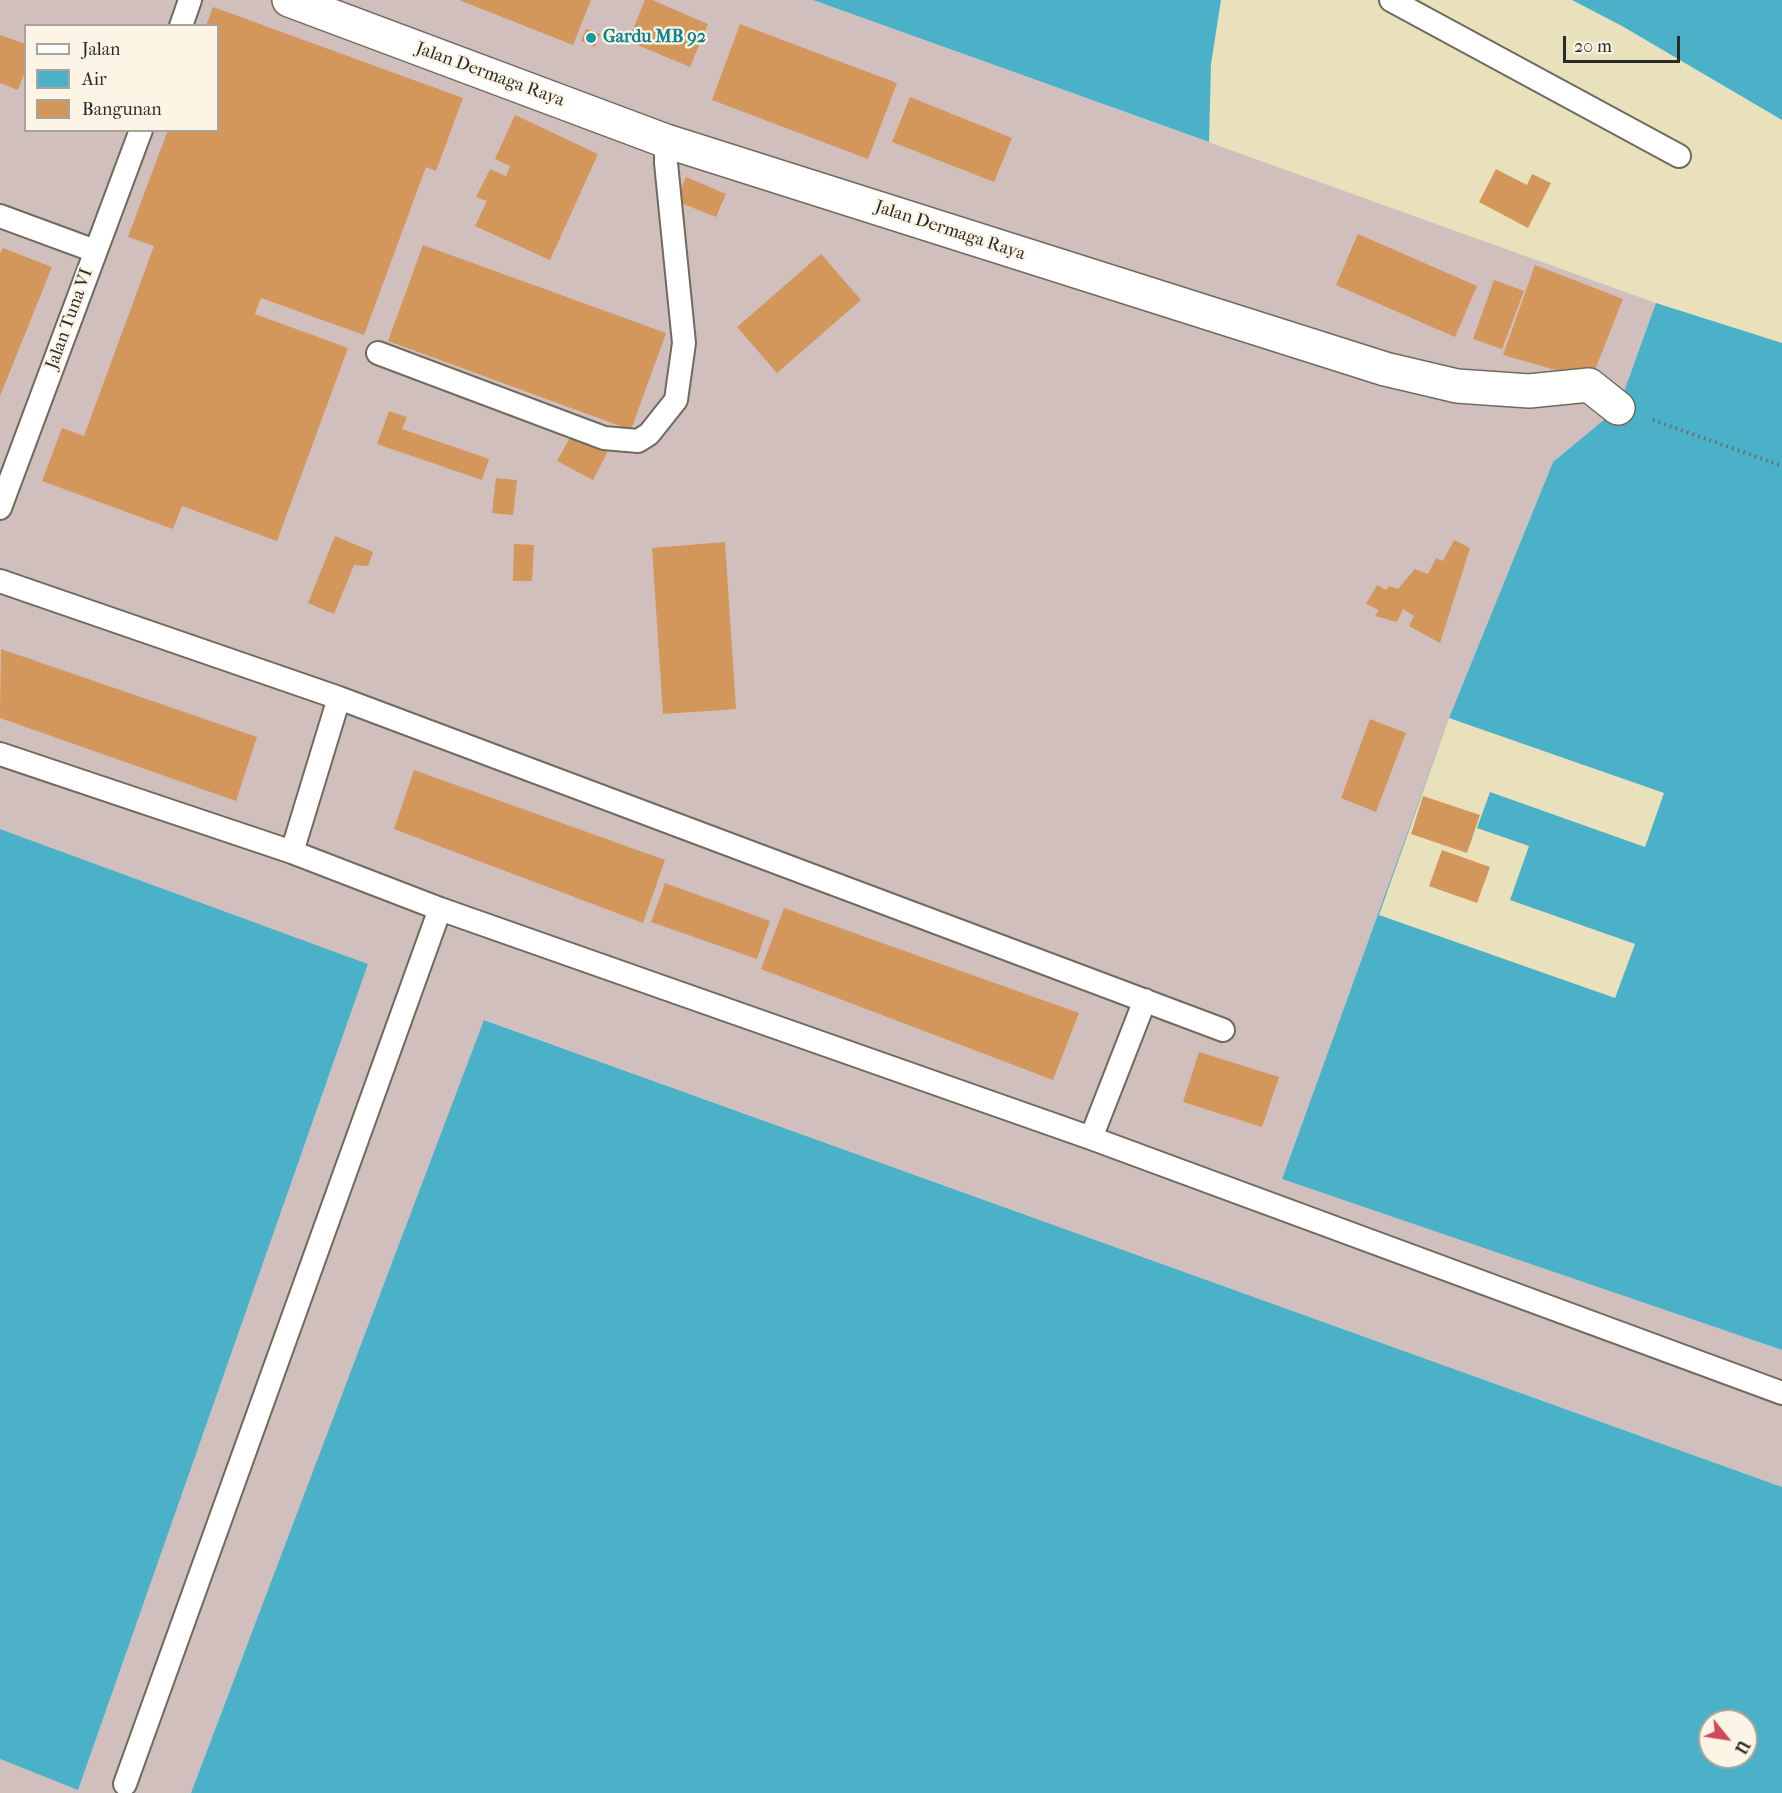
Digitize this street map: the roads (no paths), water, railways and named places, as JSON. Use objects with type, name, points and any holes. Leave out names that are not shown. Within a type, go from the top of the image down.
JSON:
[{"type":"street","name":"Jalan Dermaga Raya","points":[[289,0],[666,141],[1385,369],[1457,386],[1529,391],[1589,385],[1618,408]]},
{"type":"lane","points":[[182,24],[190,0]]},
{"type":"lane","points":[[1390,0],[1678,156]]},
{"type":"lane","name":"Jalan Tuna VI","points":[[0,508],[140,132]]},
{"type":"lane","points":[[378,353],[604,438],[638,441],[649,434],[676,400],[684,343],[666,163],[666,141]]},
{"type":"lane","points":[[0,216],[95,251]]},
{"type":"lane","points":[[0,581],[339,698],[1223,1030]]},
{"type":"lane","points":[[292,852],[339,698]]},
{"type":"lane","points":[[0,754],[292,852],[440,909],[1091,1138],[1782,1393]]},
{"type":"lane","points":[[125,1784],[440,909]]},
{"type":"lane","points":[[1091,1138],[1145,1000]]},
{"type":"water","points":[[813,0],[1221,0],[1211,64],[1209,142]]},
{"type":"water","points":[[1572,0],[1782,0],[1782,120],[1622,26]]},
{"type":"water","points":[[1656,303],[1782,343],[1782,1350],[1282,1179],[1449,718],[1553,462],[1618,408]]},
{"type":"water","points":[[0,829],[368,964],[78,1790],[0,1759]]},
{"type":"water","points":[[484,1020],[1782,1487],[1782,1793],[191,1793]]},
{"type":"place","name":"Gardu MB 92","points":[[591,38]]}]
